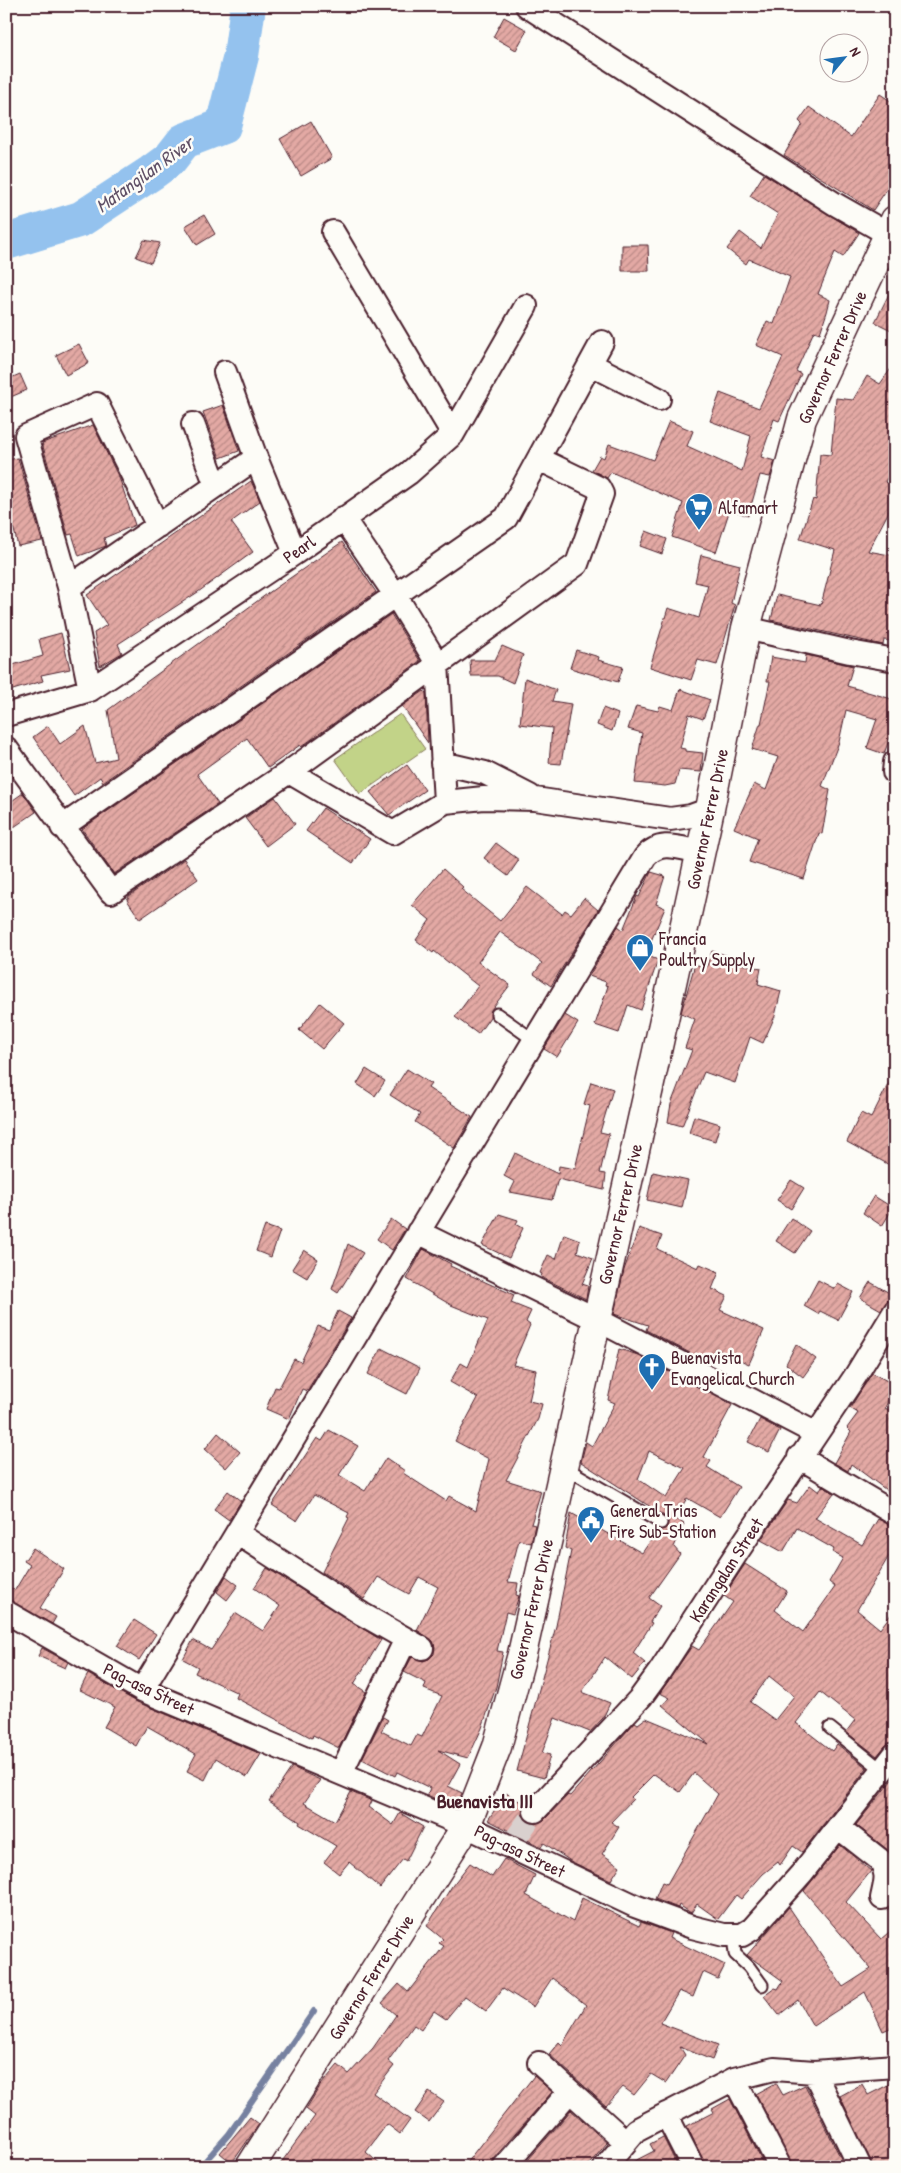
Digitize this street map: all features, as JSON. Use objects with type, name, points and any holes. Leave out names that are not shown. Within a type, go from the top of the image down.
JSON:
[{"type":"main road","name":"Governor Ferrer Drive","points":[[250,2167],[466,1826],[502,1728],[522,1654],[710,809],[746,628],[802,419],[892,231]]},
{"type":"street","points":[[527,6],[835,204],[892,231]]},
{"type":"street","points":[[333,232],[453,434]]},
{"type":"street","name":"Pearl","points":[[6,715],[90,690],[295,553],[342,518],[409,473],[453,434],[526,306]]},
{"type":"street","points":[[62,827],[506,518],[602,342]]},
{"type":"street","points":[[590,364],[659,399]]},
{"type":"street","points":[[225,372],[256,458],[295,553]]},
{"type":"street","points":[[90,690],[69,587],[26,436],[97,404],[158,526]]},
{"type":"street","points":[[193,424],[216,486]]},
{"type":"street","points":[[69,587],[256,458]]},
{"type":"street","points":[[6,748],[62,827],[112,892],[289,772],[577,564],[602,500],[602,494],[599,488],[539,459]]},
{"type":"street","points":[[342,518],[396,596],[436,664],[445,802]]},
{"type":"street","points":[[746,628],[850,652],[895,660]]},
{"type":"street","points":[[442,763],[485,773],[535,799]]},
{"type":"street","points":[[289,772],[393,833],[445,802],[484,798],[535,799],[670,819],[691,816],[710,809]]},
{"type":"street","points":[[142,1690],[645,857],[652,848],[664,846],[700,852]]},
{"type":"street","points":[[418,1232],[596,1320],[815,1433]]},
{"type":"street","name":"Karangalan Street","points":[[535,1810],[641,1697],[660,1671],[799,1457],[856,1375],[895,1311]]},
{"type":"street","points":[[799,1457],[895,1514]]},
{"type":"street","points":[[237,1533],[362,1614],[414,1643],[341,1773]]},
{"type":"street","name":"Pag-asa Street","points":[[6,1612],[142,1690],[466,1826],[512,1842],[635,1906],[692,1927],[733,1936]]},
{"type":"street","points":[[733,1936],[742,1935],[752,1929],[802,1873],[888,1762]]},
{"type":"street","points":[[838,1827],[880,1860],[884,1866],[887,1874],[882,1898]]},
{"type":"street","points":[[539,2063],[626,2142]]},
{"type":"street","points":[[605,2167],[636,2130],[734,2079],[774,2069],[814,2072],[895,2066]]},
{"type":"street","points":[[814,2072],[860,2167]]},
{"type":"street","points":[[734,2079],[780,2167]]},
{"type":"street","points":[[504,2167],[570,2091]]},
{"type":"street","points":[[666,2114],[693,2167]]},
{"type":"lane","points":[[497,1014],[535,1041]]},
{"type":"lane","points":[[564,1467],[661,1523]]},
{"type":"lane","points":[[830,1728],[888,1762]]},
{"type":"lane","points":[[733,1936],[735,1954],[749,1967],[762,1985]]},
{"type":"green space","points":[[400,714],[425,749],[360,794],[335,759]]},
{"type":"building","points":[[504,17],[527,30],[516,50],[493,37]]},
{"type":"building","points":[[880,94],[895,104],[895,177],[873,210],[784,155],[802,124],[799,121],[809,107],[851,137]]},
{"type":"building","points":[[311,121],[332,158],[301,176],[280,139]]},
{"type":"building","points":[[764,174],[859,233],[843,257],[835,252],[818,294],[830,300],[820,333],[814,331],[796,371],[801,374],[779,421],[774,419],[761,457],[775,461],[770,477],[760,475],[748,516],[730,509],[716,552],[672,537],[683,503],[611,472],[607,478],[592,470],[600,456],[604,458],[609,444],[653,460],[669,421],[693,431],[687,446],[742,471],[751,436],[710,421],[720,393],[759,408],[783,357],[756,345],[767,321],[774,324],[790,277],[749,259],[746,264],[727,249],[740,232],[761,248],[778,214],[750,196]]},
{"type":"building","points":[[204,215],[215,234],[197,245],[185,226]]},
{"type":"building","points":[[144,240],[160,243],[151,263],[136,257]]},
{"type":"building","points":[[622,245],[648,245],[649,271],[622,271]]},
{"type":"building","points":[[895,282],[895,332],[875,322]]},
{"type":"building","points":[[79,344],[89,363],[66,375],[56,355]]},
{"type":"building","points":[[895,363],[895,464],[885,482],[895,486],[895,500],[868,551],[895,556],[895,641],[884,640],[883,645],[771,620],[777,595],[821,605],[835,550],[800,539],[813,499],[816,500],[820,454],[831,455],[836,398],[853,400],[867,376],[880,384]]},
{"type":"building","points":[[20,374],[27,390],[6,399],[6,380]]},
{"type":"building","points":[[223,405],[239,451],[220,458],[203,412]]},
{"type":"building","points":[[93,425],[120,480],[135,525],[104,538],[106,546],[79,556],[72,534],[68,535],[42,443]]},
{"type":"building","points":[[18,458],[42,541],[18,546],[6,498],[6,460]]},
{"type":"building","points":[[251,481],[260,501],[231,522],[253,552],[198,592],[118,644],[122,653],[100,666],[94,633],[107,625],[87,595]]},
{"type":"building","points":[[646,531],[667,539],[662,554],[640,546]]},
{"type":"building","points":[[342,542],[376,592],[103,782],[100,777],[74,796],[33,737],[48,726],[60,744],[85,726],[95,763],[116,758],[108,710]]},
{"type":"building","points":[[701,555],[740,565],[731,603],[735,605],[717,665],[698,660],[691,680],[650,667],[668,608],[699,618],[708,585],[695,582]]},
{"type":"building","points":[[391,614],[420,661],[301,747],[300,745],[268,768],[247,738],[197,774],[218,804],[114,874],[82,829]]},
{"type":"building","points":[[61,633],[70,669],[41,675],[43,681],[6,692],[6,667],[43,656],[39,639]]},
{"type":"building","points":[[502,646],[523,655],[513,683],[498,676],[471,676],[470,660],[495,660]]},
{"type":"building","points":[[576,650],[599,657],[598,660],[623,667],[618,682],[570,668]]},
{"type":"building","points":[[806,655],[853,666],[847,686],[895,700],[895,723],[884,754],[867,748],[877,719],[846,710],[839,742],[822,786],[830,790],[822,834],[819,833],[804,879],[749,862],[758,838],[734,828],[754,784],[766,790],[778,757],[752,749],[761,724],[770,681],[767,681],[771,657],[805,663]]},
{"type":"building","points":[[525,678],[556,690],[552,701],[571,704],[561,764],[549,763],[552,728],[520,724]]},
{"type":"building","points":[[680,689],[710,700],[703,719],[689,714],[680,748],[685,749],[685,751],[703,753],[701,772],[679,770],[675,784],[665,786],[635,783],[642,733],[628,729],[636,706],[658,711],[660,706],[673,710]]},
{"type":"building","points":[[424,691],[426,693],[428,743],[402,706]]},
{"type":"building","points":[[603,708],[618,714],[612,731],[597,725]]},
{"type":"building","points":[[407,765],[425,790],[389,815],[370,792]]},
{"type":"building","points":[[23,793],[36,812],[14,827],[6,816],[6,805]]},
{"type":"building","points":[[275,797],[295,824],[266,846],[245,818]]},
{"type":"building","points":[[323,808],[370,839],[353,863],[306,831]]},
{"type":"building","points":[[496,843],[519,860],[508,876],[484,858]]},
{"type":"building","points":[[184,859],[198,879],[140,919],[127,900],[129,896]]},
{"type":"building","points":[[443,869],[463,887],[461,889],[500,921],[527,887],[562,914],[565,910],[571,914],[584,898],[598,910],[551,986],[534,974],[542,963],[500,932],[478,962],[510,985],[491,1010],[490,1017],[478,1034],[455,1017],[478,986],[434,951],[433,953],[416,940],[430,920],[412,905]]},
{"type":"building","points":[[651,872],[665,876],[656,904],[665,908],[645,955],[658,960],[641,1010],[628,1005],[619,1033],[595,1025],[608,986],[605,985],[606,982],[589,976],[618,926],[623,930],[637,896],[639,897]]},
{"type":"building","points":[[712,951],[729,956],[727,961],[761,968],[758,984],[781,991],[775,1016],[763,1043],[750,1037],[735,1083],[704,1072],[682,1126],[668,1122],[671,1104],[692,1050],[685,1048],[695,1019],[681,1013],[695,964],[706,968]]},
{"type":"building","points":[[320,1003],[344,1023],[322,1049],[299,1030]]},
{"type":"building","points":[[565,1015],[578,1023],[557,1057],[544,1049]]},
{"type":"building","points":[[366,1069],[385,1081],[375,1096],[357,1084]]},
{"type":"building","points":[[407,1069],[431,1084],[428,1088],[472,1117],[454,1148],[415,1122],[420,1114],[390,1095]]},
{"type":"building","points":[[895,1071],[895,1168],[847,1142],[861,1113],[871,1118]]},
{"type":"building","points":[[591,1082],[613,1089],[600,1132],[609,1134],[600,1173],[606,1174],[604,1190],[558,1179],[552,1200],[510,1192],[515,1182],[504,1176],[515,1153],[558,1174],[559,1166],[575,1169],[590,1106],[584,1104]]},
{"type":"building","points":[[694,1116],[720,1124],[715,1141],[689,1133]]},
{"type":"building","points":[[653,1172],[688,1180],[682,1208],[647,1200]]},
{"type":"building","points":[[791,1180],[804,1188],[791,1209],[777,1200]]},
{"type":"building","points":[[874,1196],[893,1208],[882,1226],[863,1213]]},
{"type":"building","points":[[499,1214],[518,1220],[516,1224],[523,1228],[509,1258],[482,1245]]},
{"type":"building","points":[[791,1218],[810,1231],[795,1253],[776,1241]]},
{"type":"building","points":[[391,1219],[405,1229],[392,1250],[377,1239]]},
{"type":"building","points":[[265,1226],[280,1231],[271,1257],[256,1251]]},
{"type":"building","points":[[639,1228],[662,1236],[657,1249],[698,1268],[700,1264],[719,1272],[712,1289],[727,1296],[720,1310],[764,1330],[749,1364],[715,1349],[709,1363],[646,1330],[648,1325],[614,1314],[624,1270]]},
{"type":"building","points":[[564,1234],[580,1240],[577,1252],[593,1258],[582,1284],[588,1286],[586,1299],[541,1277],[542,1274],[540,1273],[548,1255],[556,1259]]},
{"type":"building","points":[[348,1244],[363,1253],[338,1293],[332,1289]]},
{"type":"building","points":[[423,1249],[451,1264],[450,1266],[514,1295],[511,1303],[531,1311],[526,1322],[530,1325],[513,1365],[536,1370],[529,1401],[542,1404],[538,1419],[506,1480],[541,1491],[531,1524],[535,1525],[531,1543],[519,1540],[508,1582],[518,1583],[516,1595],[519,1596],[513,1614],[506,1612],[497,1651],[503,1652],[496,1687],[482,1728],[468,1758],[438,1750],[460,1764],[448,1786],[462,1793],[456,1808],[427,1795],[430,1788],[397,1772],[395,1776],[362,1759],[383,1717],[388,1720],[381,1731],[411,1746],[417,1735],[422,1737],[442,1696],[424,1689],[426,1683],[404,1672],[412,1657],[423,1661],[429,1659],[434,1654],[435,1647],[433,1641],[417,1630],[438,1587],[419,1577],[409,1594],[378,1577],[364,1599],[322,1572],[349,1518],[347,1517],[349,1513],[314,1495],[297,1521],[272,1505],[317,1438],[322,1441],[329,1430],[358,1446],[339,1475],[365,1491],[386,1458],[405,1471],[403,1473],[446,1501],[449,1496],[476,1511],[489,1459],[455,1441],[478,1398],[450,1382],[461,1363],[468,1367],[488,1320],[451,1305],[407,1279]]},
{"type":"building","points":[[304,1250],[318,1259],[307,1278],[292,1269]]},
{"type":"building","points":[[818,1280],[835,1289],[838,1284],[853,1292],[838,1320],[820,1311],[818,1314],[804,1306]]},
{"type":"building","points":[[870,1282],[893,1295],[881,1310],[860,1298]]},
{"type":"building","points":[[338,1311],[351,1318],[307,1391],[302,1389],[289,1419],[266,1409],[275,1387],[279,1388],[294,1359],[301,1362],[318,1326],[329,1330]]},
{"type":"building","points":[[796,1344],[816,1359],[803,1377],[786,1364]]},
{"type":"building","points":[[381,1348],[420,1368],[407,1394],[368,1374]]},
{"type":"building","points":[[619,1349],[635,1354],[732,1405],[704,1457],[711,1461],[707,1467],[739,1487],[720,1517],[687,1498],[675,1518],[684,1524],[674,1547],[680,1554],[649,1598],[660,1606],[650,1622],[652,1623],[633,1653],[645,1663],[632,1679],[605,1657],[582,1692],[610,1703],[603,1718],[590,1732],[555,1718],[542,1753],[550,1755],[544,1778],[517,1771],[556,1626],[571,1551],[565,1548],[571,1513],[642,1553],[658,1530],[665,1529],[668,1523],[666,1517],[581,1462],[586,1442],[592,1446],[615,1403],[608,1400]],"holes":[[[649,1451],[685,1468],[666,1498],[638,1479]]]},
{"type":"building","points":[[872,1373],[895,1385],[885,1408],[893,1412],[890,1420],[895,1422],[895,1499],[892,1497],[893,1495],[851,1464],[848,1471],[834,1463],[851,1432],[847,1428],[858,1413],[850,1408]]},
{"type":"building","points":[[760,1419],[780,1430],[769,1452],[748,1442]]},
{"type":"building","points":[[218,1433],[240,1452],[226,1468],[205,1449]]},
{"type":"building","points":[[810,1485],[819,1492],[822,1486],[834,1493],[815,1518],[862,1545],[878,1519],[895,1527],[895,1560],[889,1556],[857,1610],[880,1629],[895,1609],[895,1741],[885,1746],[877,1756],[846,1732],[855,1720],[820,1692],[796,1723],[832,1751],[837,1744],[867,1768],[802,1852],[793,1846],[780,1865],[778,1862],[763,1874],[741,1899],[736,1895],[718,1919],[697,1904],[691,1913],[679,1905],[678,1908],[655,1899],[662,1882],[667,1884],[718,1794],[694,1773],[680,1792],[654,1774],[631,1797],[633,1799],[611,1822],[619,1827],[602,1854],[620,1866],[611,1880],[572,1862],[544,1843],[541,1847],[488,1820],[506,1793],[524,1804],[522,1814],[532,1824],[531,1828],[544,1820],[568,1795],[570,1796],[635,1722],[638,1724],[646,1718],[709,1744],[662,1705],[670,1698],[660,1693],[692,1646],[699,1650],[733,1602],[724,1596],[745,1564],[787,1591],[775,1610],[803,1632],[835,1587],[829,1582],[843,1558],[832,1552],[834,1549],[797,1528],[783,1552],[761,1540],[788,1500],[797,1503]],"holes":[[[769,1676],[794,1696],[775,1720],[750,1702]]]},
{"type":"building","points":[[228,1491],[241,1501],[229,1520],[214,1509]]},
{"type":"building","points":[[33,1548],[64,1569],[40,1608],[56,1617],[52,1624],[6,1599],[11,1588],[15,1590],[30,1565],[24,1561]]},
{"type":"building","points":[[267,1568],[381,1640],[354,1684],[366,1692],[339,1748],[313,1735],[312,1738],[236,1698],[238,1693],[195,1673],[198,1667],[183,1659],[193,1640],[211,1650],[235,1613],[263,1631],[280,1606],[254,1588]]},
{"type":"building","points":[[226,1576],[238,1585],[227,1600],[217,1592]]},
{"type":"building","points":[[134,1620],[156,1634],[139,1660],[117,1646]]},
{"type":"building","points":[[42,1648],[68,1662],[65,1668],[38,1656]]},
{"type":"building","points":[[88,1674],[137,1702],[261,1754],[247,1777],[216,1758],[205,1780],[187,1771],[196,1754],[147,1726],[136,1746],[104,1727],[115,1707],[80,1690]]},
{"type":"building","points":[[292,1767],[320,1780],[304,1803],[335,1821],[351,1792],[372,1801],[369,1807],[393,1825],[400,1813],[423,1827],[406,1861],[403,1859],[380,1888],[349,1862],[339,1874],[324,1862],[336,1846],[299,1824],[300,1822],[269,1801]]},
{"type":"building","points":[[895,1776],[895,1859],[888,1850],[856,1825]]},
{"type":"building","points":[[840,1845],[871,1871],[846,1902],[881,1939],[895,1927],[895,2026],[883,2031],[865,1992],[813,2026],[798,2000],[779,2015],[764,1996],[775,1988],[778,1989],[783,1981],[747,1955],[789,1907],[843,1987],[871,1969],[804,1891]]},
{"type":"building","points":[[504,1859],[535,1875],[526,1895],[573,1922],[582,1898],[639,1926],[641,1922],[671,1933],[669,1938],[725,1965],[718,1979],[703,1972],[693,1997],[679,1991],[660,2023],[718,2045],[712,2060],[680,2047],[685,2055],[666,2083],[651,2074],[634,2095],[623,2087],[606,2106],[549,2054],[559,2042],[562,2045],[586,2005],[552,1978],[533,2007],[503,1988],[486,2011],[465,1996],[446,2019],[434,2011],[421,2030],[414,2025],[388,2061],[394,2066],[373,2093],[410,2120],[400,2134],[387,2124],[366,2152],[383,2167],[278,2167],[315,2116],[306,2109],[320,2086],[338,2065],[349,2074],[373,2048],[396,2015],[382,2003],[399,1984],[408,1992],[444,1946],[439,1943],[443,1939],[427,1926],[452,1886],[470,1863],[492,1877]]},
{"type":"building","points":[[534,2076],[552,2092],[494,2158],[491,2167],[463,2167]]},
{"type":"building","points":[[776,2083],[783,2095],[805,2085],[845,2167],[793,2167],[756,2094]]},
{"type":"building","points":[[862,2084],[868,2095],[890,2084],[895,2092],[895,2167],[873,2167],[840,2096]]},
{"type":"building","points":[[429,2092],[444,2102],[429,2122],[415,2112]]},
{"type":"building","points":[[730,2099],[765,2167],[706,2167],[687,2126],[714,2112],[712,2109]]},
{"type":"building","points":[[571,2110],[607,2143],[587,2167],[522,2167]]},
{"type":"building","points":[[250,2117],[259,2124],[232,2163],[220,2153]]},
{"type":"building","points":[[663,2137],[678,2167],[623,2167],[654,2151],[650,2144]]},
{"type":"waterway","name":"Matangilan River","points":[[6,242],[81,219],[170,159],[184,141],[223,126],[241,56],[248,6]]},
{"type":"waterway","points":[[200,2167],[229,2134],[314,2011]]},
{"type":"tunnel","points":[[516,1838],[535,1811]]},
{"type":"place","name":"Alfamart","points":[[699,531]]},
{"type":"place","name":"Francia Poultry Supply","points":[[640,972]]},
{"type":"place","name":"Buenavista Evangelical Church","points":[[652,1391]]},
{"type":"place","name":"General Trias Fire Sub-Station","points":[[591,1544]]},
{"type":"district","name":"Buenavista III","points":[[485,1800]]}]
